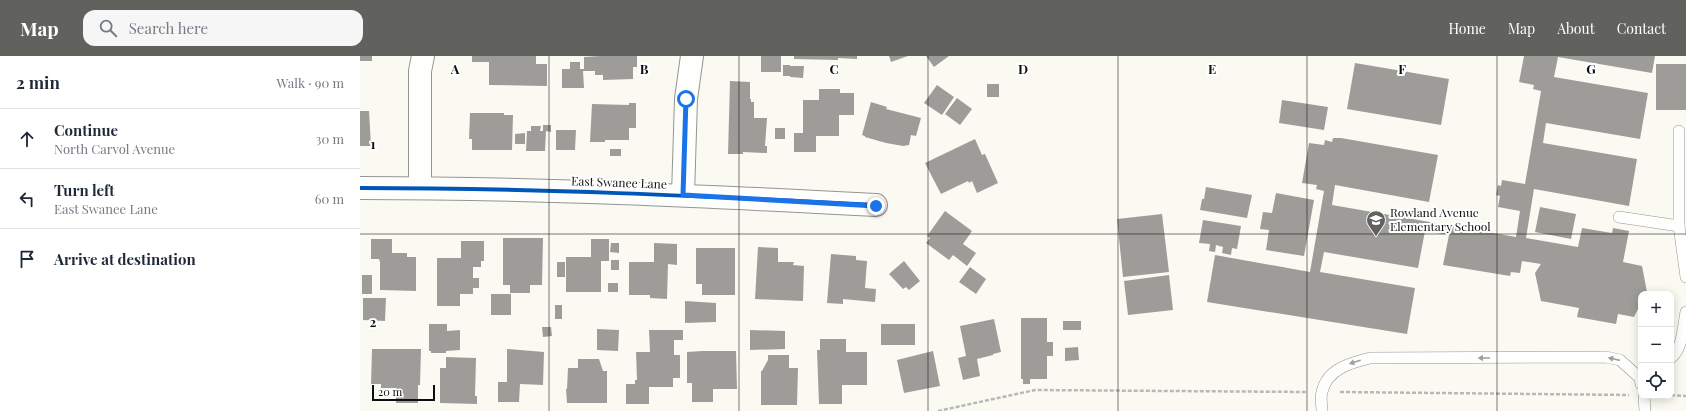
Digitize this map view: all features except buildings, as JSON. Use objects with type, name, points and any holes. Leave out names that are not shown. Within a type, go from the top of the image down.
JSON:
[{"type":"street","points":[[420,188],[420,71],[423,56]]},
{"type":"street","points":[[683,195],[686,99],[692,56]]},
{"type":"street","name":"East Swanee Lane","points":[[360,188],[420,188],[683,195],[876,206]]},
{"type":"lane","points":[[1679,131],[1679,226],[1686,277]]},
{"type":"lane","points":[[1619,217],[1679,226]]},
{"type":"lane","points":[[1674,356],[1680,341],[1686,312]]},
{"type":"lane","points":[[1322,411],[1322,392],[1334,371],[1351,362],[1370,358],[1606,357],[1620,360],[1638,377]]},
{"type":"lane","points":[[1639,399],[1645,411]]},
{"type":"path","points":[[938,411],[1035,390],[1638,396]]},
{"type":"path","points":[[1674,396],[1686,396]]},
{"type":"cycle path","points":[[360,188],[489,189],[618,193],[876,205]]},
{"type":"place","name":"Rowland Avenue Elementary School","points":[[1376,237]]},
{"type":"route","points":[[686,99],[683,195],[876,206]]}]
